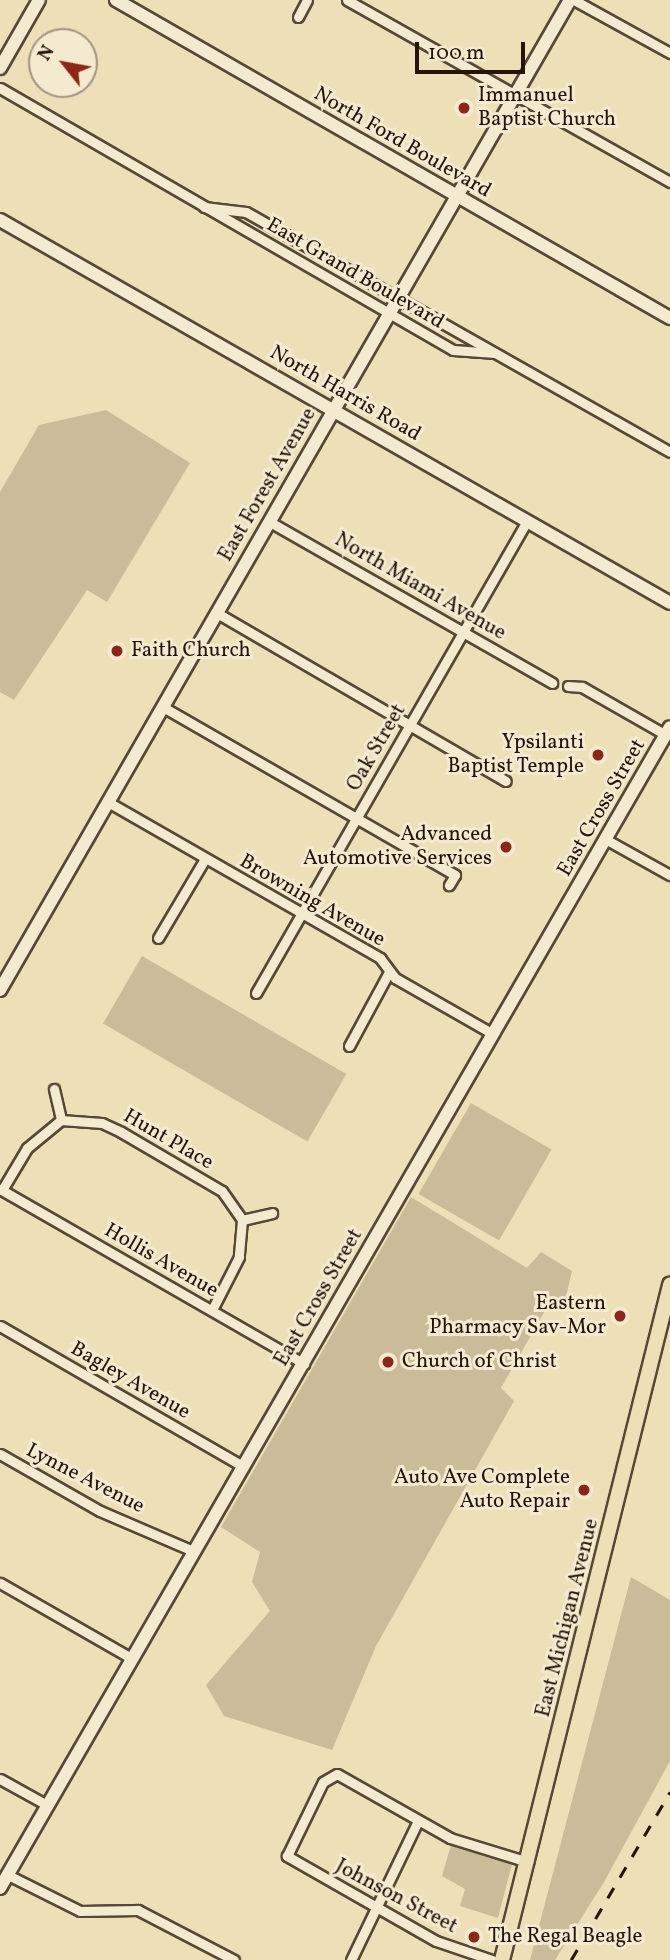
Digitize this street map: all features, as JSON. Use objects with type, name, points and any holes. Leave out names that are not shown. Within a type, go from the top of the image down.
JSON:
[{"type":"main road","name":"East Michigan Avenue","points":[[502,1960],[670,1285]]},
{"type":"street","points":[[0,68],[39,0]]},
{"type":"street","name":"North Ford Boulevard","points":[[116,0],[670,318]]},
{"type":"street","points":[[298,18],[307,0]]},
{"type":"street","points":[[347,0],[670,182]]},
{"type":"street","points":[[572,0],[670,53]]},
{"type":"street","name":"East Forest Avenue","points":[[0,990],[572,0]]},
{"type":"street","name":"East Grand Boulevard","points":[[0,88],[453,350],[495,353]]},
{"type":"street","name":"East Grand Boulevard","points":[[204,207],[246,212],[670,452]]},
{"type":"street","name":"North Harris Road","points":[[0,220],[670,603]]},
{"type":"street","name":"Oak Street","points":[[256,993],[527,521]]},
{"type":"street","name":"North Miami Avenue","points":[[270,522],[552,683]]},
{"type":"street","points":[[216,613],[506,781]]},
{"type":"street","points":[[568,686],[582,687],[668,731]]},
{"type":"street","points":[[163,707],[356,818],[457,872],[449,885]]},
{"type":"street","name":"East Cross Street","points":[[0,1888],[192,1551],[304,1364],[668,731]]},
{"type":"street","name":"Browning Avenue","points":[[108,802],[380,958],[389,972],[493,1034]]},
{"type":"street","points":[[607,840],[670,875]]},
{"type":"street","points":[[158,938],[205,859]]},
{"type":"street","points":[[349,1046],[389,972]]},
{"type":"street","points":[[1,1189],[27,1148],[61,1119],[54,1089]]},
{"type":"street","name":"Hunt Place","points":[[61,1119],[102,1123],[121,1132],[222,1191],[242,1220]]},
{"type":"street","name":"Hollis Avenue","points":[[1,1189],[304,1364]]},
{"type":"street","points":[[212,1310],[239,1257],[242,1220],[272,1213]]},
{"type":"street","name":"Bagley Avenue","points":[[0,1326],[242,1466]]},
{"type":"street","name":"Lynne Avenue","points":[[0,1454],[100,1511],[192,1551]]},
{"type":"street","points":[[0,1583],[131,1658]]},
{"type":"street","name":"Johnson Street","points":[[418,1821],[337,1774],[323,1783],[287,1856],[436,1941],[492,1960]]},
{"type":"street","points":[[0,1779],[47,1805]]},
{"type":"street","points":[[351,1960],[374,1907],[418,1821],[476,1849],[528,1862]]},
{"type":"street","points":[[8,1875],[80,1911],[138,1910],[234,1960]]},
{"type":"shaded area","points":[[106,410],[190,463],[107,602],[87,590],[14,700],[0,692],[0,492],[39,425]]},
{"type":"shaded area","points":[[142,956],[346,1074],[307,1142],[103,1024]]},
{"type":"shaded area","points":[[471,1103],[552,1150],[499,1240],[419,1194]]},
{"type":"shaded area","points":[[411,1197],[527,1268],[541,1252],[572,1271],[564,1305],[546,1309],[501,1388],[514,1401],[376,1646],[332,1750],[224,1716],[206,1685],[270,1611],[252,1582],[260,1552],[221,1527]]},
{"type":"shaded area","points":[[631,1577],[670,1600],[670,1761],[604,1882],[555,1960],[530,1960]]},
{"type":"shaded area","points":[[451,1845],[512,1864],[498,1918],[460,1906],[465,1889],[442,1876]]},
{"type":"railway","points":[[571,1960],[670,1792]]},
{"type":"place","name":"Immanuel Baptist Church","points":[[464,108]]},
{"type":"place","name":"Faith Church","points":[[117,651]]},
{"type":"place","name":"Ypsilanti Baptist Temple","points":[[598,755]]},
{"type":"place","name":"Advanced Automotive Services","points":[[506,847]]},
{"type":"place","name":"Eastern Pharmacy Sav-Mor","points":[[620,1316]]},
{"type":"place","name":"Church of Christ","points":[[388,1362]]},
{"type":"place","name":"Auto Ave Complete Auto Repair","points":[[584,1490]]},
{"type":"place","name":"The Regal Beagle","points":[[474,1937]]}]
